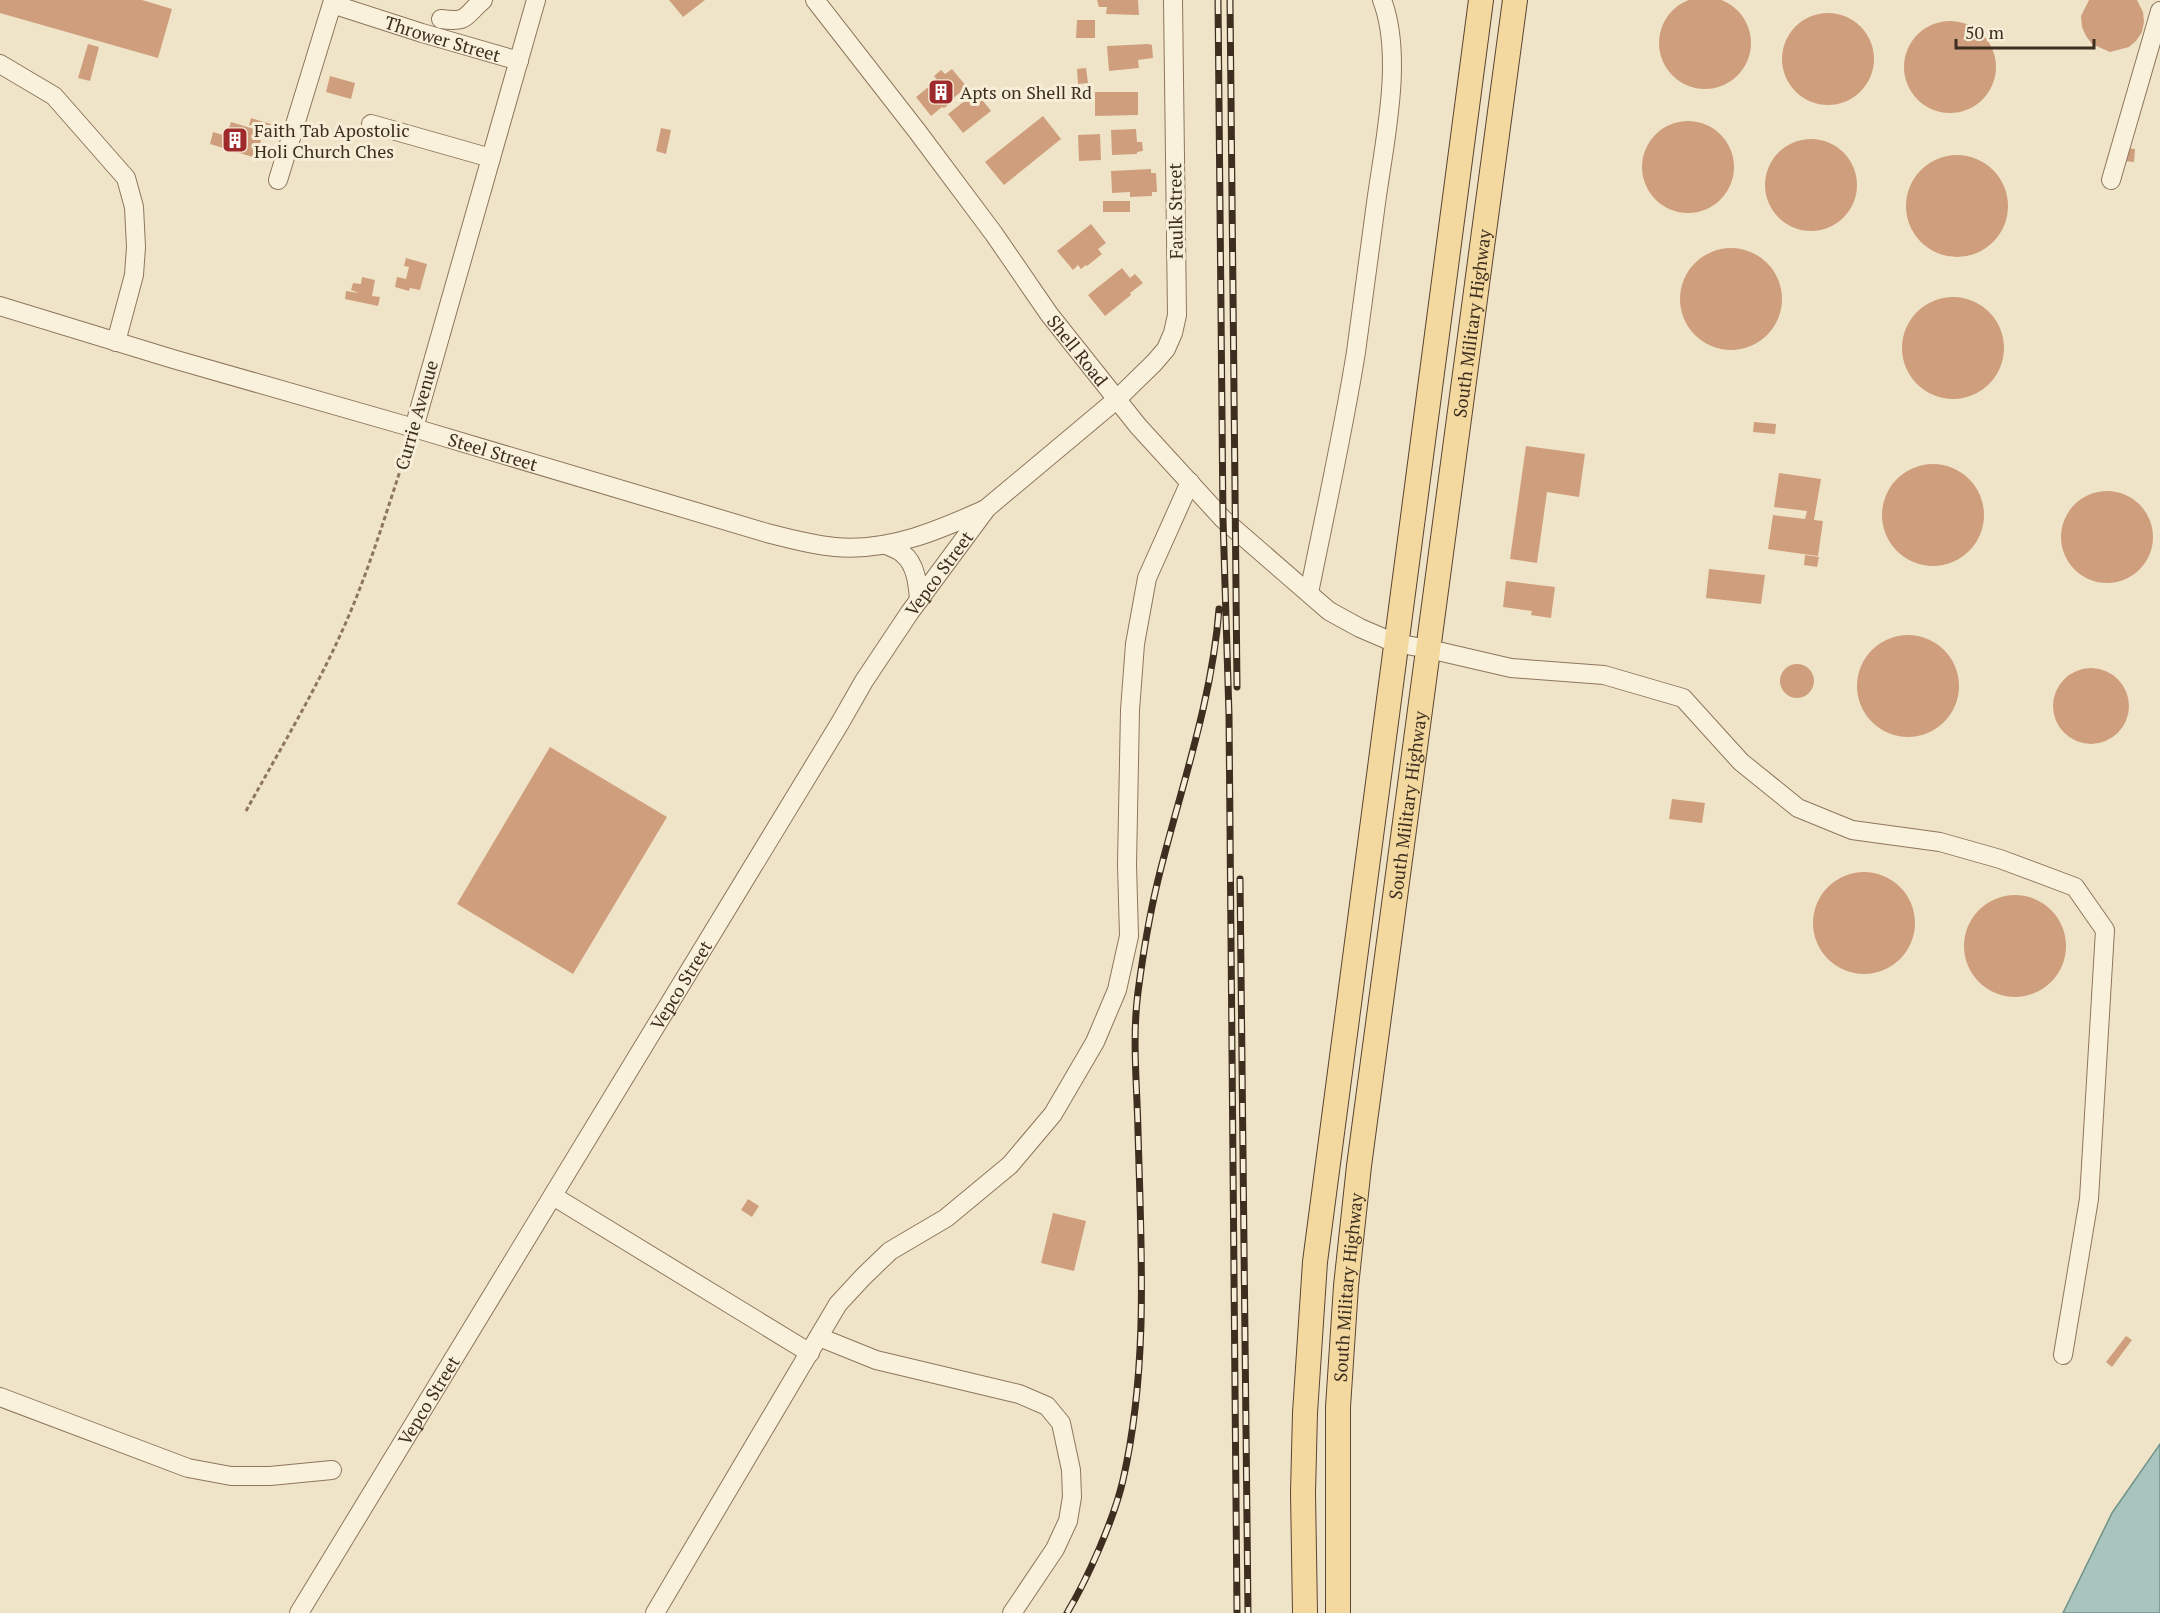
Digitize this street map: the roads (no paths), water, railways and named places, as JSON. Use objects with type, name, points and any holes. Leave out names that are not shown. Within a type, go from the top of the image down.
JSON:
[{"type":"main road","name":"South Military Highway","points":[[1305,1613],[1303,1493],[1305,1413],[1314,1262],[1481,0]]},
{"type":"main road","name":"South Military Highway","points":[[1338,1613],[1338,1407],[1346,1286],[1361,1154],[1515,0]]},
{"type":"street","points":[[441,19],[458,22],[470,15],[483,0]]},
{"type":"street","name":"Currie Avenue","points":[[414,428],[536,0]]},
{"type":"street","name":"Shell Road","points":[[815,0],[917,131],[994,234],[1049,314],[1116,400],[1223,519],[1329,611],[1395,643],[1511,668],[1604,675],[1683,698],[1741,762],[1798,808],[1852,830],[1940,842],[2000,859],[2075,887],[2105,930],[2089,1199],[2062,1355]]},
{"type":"street","name":"Faulk Street","points":[[1116,400],[1166,349],[1177,315],[1173,0]]},
{"type":"street","points":[[1309,593],[1355,353],[1383,153],[1392,51],[1387,12],[1382,0]]},
{"type":"street","name":"Thrower Street","points":[[278,180],[332,4],[519,61]]},
{"type":"street","points":[[2110,180],[2160,11]]},
{"type":"street","points":[[0,64],[54,96],[126,178],[134,207],[136,247],[134,275],[116,342]]},
{"type":"street","points":[[371,124],[491,158]]},
{"type":"street","name":"Steel Street","points":[[0,306],[778,536],[837,548],[886,544],[907,540],[946,527],[987,508]]},
{"type":"street","name":"Vepco Street","points":[[300,1613],[864,681],[919,600],[987,508],[1116,400]]},
{"type":"street","points":[[655,1613],[838,1304],[890,1251],[946,1218],[1010,1165],[1053,1114],[1095,1042],[1118,990],[1129,936],[1127,854],[1130,710],[1135,644],[1147,578],[1190,482]]},
{"type":"street","points":[[886,544],[904,554],[913,569],[918,584],[919,600]]},
{"type":"street","points":[[553,1196],[814,1345],[1019,1395],[1047,1406],[1061,1423],[1071,1470],[1072,1497],[1068,1521],[1055,1549],[1012,1613]]},
{"type":"street","points":[[0,1397],[188,1468],[231,1476],[270,1476],[332,1470]]},
{"type":"water","points":[[2160,1444],[2160,1613],[2063,1613],[2112,1513]]},
{"type":"railway","points":[[1218,0],[1223,519],[1229,715],[1237,1613]]},
{"type":"railway","points":[[1230,0],[1237,687]]},
{"type":"railway","points":[[1067,1613],[1092,1566],[1107,1530],[1123,1480],[1131,1437],[1137,1394],[1141,1306],[1136,1009],[1146,936],[1155,894],[1210,678],[1219,609]]},
{"type":"railway","points":[[1240,879],[1248,1613]]},
{"type":"place","name":"Apts on Shell Rd","points":[[941,92]]},
{"type":"place","name":"Faith Tab Apostolic Holi Church Ches","points":[[235,140]]}]
